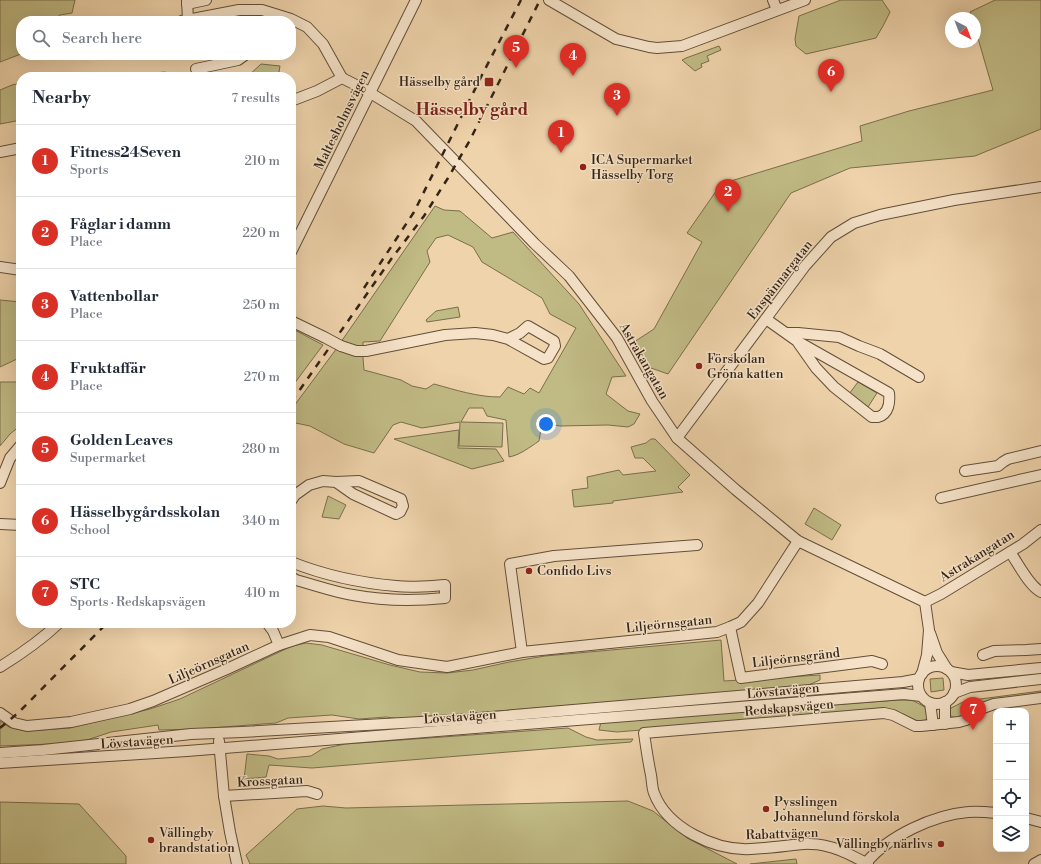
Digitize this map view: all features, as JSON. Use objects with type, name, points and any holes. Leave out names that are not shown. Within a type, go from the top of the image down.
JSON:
[{"type":"street","points":[[185,16],[187,2],[206,0]]},
{"type":"street","name":"Maltesholmsvägen","points":[[296,242],[416,0]]},
{"type":"street","points":[[549,0],[616,39],[649,48],[682,46],[805,0]]},
{"type":"street","points":[[773,0],[777,10]]},
{"type":"street","points":[[207,16],[239,10],[262,10],[279,16]]},
{"type":"street","points":[[296,22],[307,27],[323,44],[342,78],[296,100]]},
{"type":"street","points":[[196,69],[238,60]]},
{"type":"street","name":"Astrakangatan","points":[[342,78],[416,121],[535,244],[569,276],[617,338],[652,401],[677,438],[736,490],[798,541],[926,602],[1023,544],[1041,530]]},
{"type":"street","points":[[0,152],[16,149]]},
{"type":"street","name":"Enspännargatan","points":[[677,438],[805,266],[831,237],[854,222],[880,215],[954,200],[1041,187]]},
{"type":"street","points":[[0,267],[16,269]]},
{"type":"street","points":[[766,319],[787,333],[797,342],[816,368],[834,387],[872,417],[879,417],[887,410],[890,401],[889,393],[797,342]]},
{"type":"street","points":[[296,323],[341,346],[356,351],[366,351],[444,335],[475,333],[493,335],[508,339]]},
{"type":"street","points":[[787,333],[839,337],[880,354],[919,377]]},
{"type":"street","points":[[0,483],[10,458],[16,451]]},
{"type":"street","points":[[965,471],[998,466],[1008,459],[1041,451]]},
{"type":"street","points":[[998,466],[1001,475],[1007,483]]},
{"type":"street","points":[[941,498],[1041,475]]},
{"type":"street","points":[[296,494],[309,485],[323,481],[359,481],[401,499],[403,506],[400,512],[396,514],[353,494],[336,482]]},
{"type":"street","points":[[0,524],[16,524]]},
{"type":"street","name":"Liljeörnsgatan","points":[[0,713],[14,723],[27,726],[70,722],[130,709],[153,702],[279,645],[310,635],[329,637],[398,660],[447,667],[522,652],[717,632],[741,622],[758,603],[798,541]]},
{"type":"street","points":[[522,652],[510,564],[554,556],[696,545]]},
{"type":"street","points":[[1010,552],[1030,582],[1038,591],[1041,592]]},
{"type":"street","points":[[296,564],[305,568],[352,580],[397,587],[445,585],[445,598],[394,600],[352,595],[296,580]]},
{"type":"street","points":[[926,602],[929,630],[927,655],[920,676],[918,691],[921,696],[930,703],[940,704],[949,700],[954,693],[956,686],[955,679],[937,653],[929,630]]},
{"type":"street","name":"Liljeörnsgränd","points":[[730,627],[741,678],[872,661],[882,664]]},
{"type":"street","points":[[0,667],[30,647],[54,628]]},
{"type":"street","points":[[271,628],[279,645]]},
{"type":"street","points":[[983,655],[994,651],[1041,649]]},
{"type":"street","name":"Lövstavägen","points":[[0,753],[44,750],[191,734],[456,720],[895,683],[920,676],[926,669],[937,666],[949,671],[968,675],[1041,668]]},
{"type":"street","points":[[954,693],[970,687],[1041,679]]},
{"type":"street","name":"Lövstavägen","points":[[0,763],[220,748],[904,694],[921,696]]},
{"type":"street","name":"Redskapsvägen","points":[[644,733],[884,713],[893,715],[915,726],[933,725],[966,720],[983,708],[994,704],[1041,698]]},
{"type":"street","points":[[944,724],[945,702]]},
{"type":"street","points":[[930,703],[933,725]]},
{"type":"street","name":"Krossgatan","points":[[219,733],[224,796],[237,864]]},
{"type":"street","name":"Rabattvägen","points":[[644,733],[654,792],[658,801],[669,816],[679,826],[693,835],[730,848],[749,849],[811,844],[824,846],[845,853],[867,864]]},
{"type":"street","name":"Krossgatan","points":[[224,796],[308,791],[317,794]]},
{"type":"street","points":[[867,864],[879,850],[890,842],[911,830],[930,822],[954,814],[970,812],[993,813]]},
{"type":"street","points":[[1029,819],[1041,822]]},
{"type":"street","points":[[1034,864],[1041,860]]},
{"type":"shaded area","points":[[0,0],[75,0],[72,13],[59,16],[16,16],[16,56],[0,62]]},
{"type":"shaded area","points":[[841,0],[882,0],[890,12],[876,38],[806,54],[796,46],[795,39],[799,16]]},
{"type":"shaded area","points":[[995,0],[1041,0],[1041,129],[975,156],[850,168],[791,193],[668,374],[648,367],[634,342],[654,329],[702,242],[687,233],[721,184],[862,141],[860,126],[909,111],[993,90],[981,48],[981,12],[970,12]]},
{"type":"shaded area","points":[[719,46],[721,50],[707,56],[709,61],[701,64],[702,67],[695,71],[682,60],[686,58]]},
{"type":"shaded area","points":[[261,64],[280,66],[279,72],[252,72]]},
{"type":"shaded area","points":[[16,84],[16,121],[0,124],[0,90]]},
{"type":"shaded area","points":[[435,206],[444,210],[460,211],[492,238],[513,232],[579,304],[626,376],[612,377],[606,394],[628,411],[640,414],[634,424],[628,427],[608,425],[560,426],[542,423],[539,441],[521,453],[509,457],[506,420],[487,416],[483,408],[469,408],[461,422],[503,423],[502,447],[459,446],[460,422],[422,428],[401,422],[393,425],[374,453],[344,444],[310,426],[296,423],[296,403],[334,352]],"holes":[[[448,235],[473,247],[482,262],[542,298],[550,314],[576,328],[539,393],[530,388],[524,394],[508,387],[500,397],[491,397],[458,391],[434,384],[426,389],[412,386],[401,380],[364,370],[363,342],[380,341],[430,262],[427,251],[436,238]]]},
{"type":"shaded area","points":[[0,300],[16,302],[16,359],[0,367]]},
{"type":"shaded area","points":[[458,307],[460,317],[427,322],[426,320],[436,311]]},
{"type":"shaded area","points":[[296,331],[323,345],[296,381]]},
{"type":"shaded area","points":[[0,382],[16,382],[16,429],[0,446]]},
{"type":"shaded area","points":[[858,382],[877,393],[868,407],[849,394]]},
{"type":"shaded area","points":[[459,430],[458,448],[496,449],[504,461],[472,469],[394,439]]},
{"type":"shaded area","points":[[651,439],[655,439],[690,475],[678,487],[683,492],[613,501],[613,503],[574,507],[572,490],[588,488],[587,477],[619,470],[623,475],[656,471],[643,458],[635,458],[631,447],[646,443]]},
{"type":"shaded area","points":[[328,496],[346,505],[339,519],[322,517]]},
{"type":"shaded area","points":[[814,508],[841,525],[832,540],[805,524]]},
{"type":"shaded area","points":[[721,640],[724,681],[820,675],[820,680],[806,686],[400,719],[386,717],[359,719],[332,715],[288,718],[276,723],[197,729],[159,730],[158,725],[111,732],[78,743],[0,746],[0,721],[9,727],[26,731],[70,728],[150,709],[180,699],[292,646],[306,643],[322,645],[390,665],[420,672],[447,673],[473,670],[545,656]]},
{"type":"shaded area","points":[[943,678],[944,690],[931,692],[930,679]]},
{"type":"shaded area","points":[[1041,691],[1041,695],[961,718],[955,719],[949,714],[951,708],[965,701]]},
{"type":"shaded area","points":[[912,700],[925,707],[928,712],[928,719],[920,722],[903,714],[885,710],[617,732],[599,730],[601,722]]},
{"type":"shaded area","points":[[568,728],[586,737],[597,740],[633,739],[631,742],[312,768],[269,765],[266,777],[244,779],[247,754],[269,756],[278,759],[311,756],[322,749],[345,744]]},
{"type":"shaded area","points":[[628,801],[653,811],[687,838],[737,864],[250,864],[246,855],[297,809],[323,806],[346,808]]},
{"type":"shaded area","points":[[0,802],[79,804],[126,856],[126,864],[0,864]]},
{"type":"shaded area","points":[[796,859],[797,864],[750,864]]},
{"type":"railway","points":[[364,288],[414,212],[521,0]]},
{"type":"railway","points":[[296,395],[392,258],[424,216],[448,178],[470,140],[540,0]]},
{"type":"railway","points":[[0,728],[18,713],[102,628]]},
{"type":"place","name":"Golden Leaves","points":[[516,68]]},
{"type":"place","name":"Fruktaffär","points":[[573,76]]},
{"type":"place","name":"Hässelby gård","points":[[489,82]]},
{"type":"place","name":"Hässelbygårdsskolan","points":[[831,92]]},
{"type":"place","name":"Vattenbollar","points":[[617,116]]},
{"type":"place","name":"Fitness24Seven","points":[[561,153]]},
{"type":"place","name":"ICA Supermarket Hässelby Torg","points":[[583,167]]},
{"type":"place","name":"Fåglar i damm","points":[[728,212]]},
{"type":"place","name":"Förskolan Gröna katten","points":[[699,366]]},
{"type":"place","name":"Confido Livs","points":[[529,571]]},
{"type":"place","name":"STC","points":[[973,730]]},
{"type":"place","name":"Pysslingen Johannelund förskola","points":[[766,809]]},
{"type":"place","name":"Vällingby brandstation","points":[[151,840]]},
{"type":"place","name":"Vällingby närlivs","points":[[941,844]]},
{"type":"district","name":"Hässelby gård","points":[[472,110]]}]
